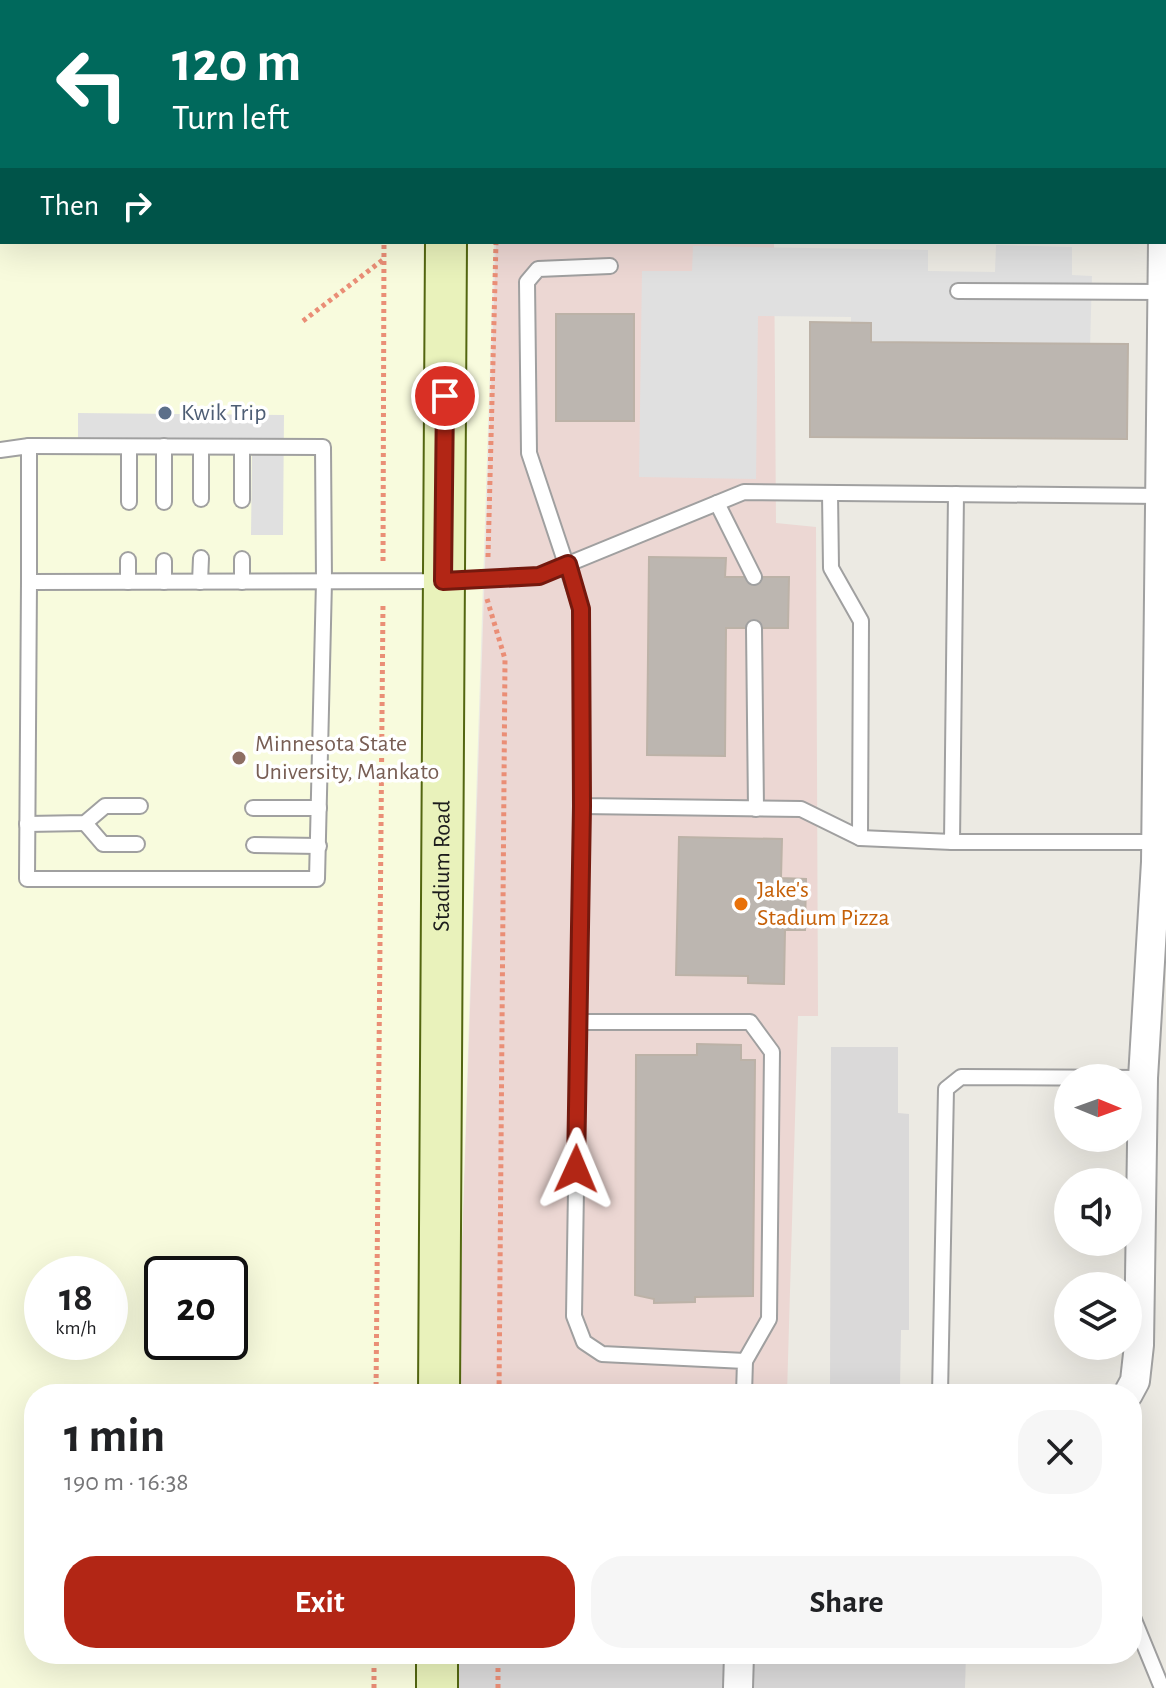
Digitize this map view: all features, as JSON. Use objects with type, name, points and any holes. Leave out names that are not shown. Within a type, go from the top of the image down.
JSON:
[{"type":"street","name":"Stadium Road","points":[[439,1384],[446,244]]},
{"type":"street","points":[[1133,1384],[1139,1345],[1143,1078],[1156,842],[1163,244]]},
{"type":"street","points":[[437,1664],[437,1688]]},
{"type":"street","points":[[738,1688],[739,1664]]},
{"type":"lane","points":[[610,266],[538,269],[527,282],[529,453],[581,609],[582,806],[574,1316],[579,1332],[590,1349],[602,1354],[745,1361]]},
{"type":"lane","points":[[958,291],[1163,292]]},
{"type":"lane","points":[[0,450],[29,446],[323,447],[324,581],[317,879],[27,879],[29,446]]},
{"type":"lane","points":[[164,446],[164,502]]},
{"type":"lane","points":[[129,447],[129,502]]},
{"type":"lane","points":[[201,447],[201,499]]},
{"type":"lane","points":[[242,447],[242,500]]},
{"type":"lane","points":[[29,582],[383,582],[539,576],[744,492],[1161,496]]},
{"type":"lane","points":[[830,493],[831,568],[861,621],[860,838]]},
{"type":"lane","points":[[952,842],[956,494]]},
{"type":"lane","points":[[717,503],[754,577]]},
{"type":"lane","points":[[200,582],[201,558]]},
{"type":"lane","points":[[242,559],[242,582]]},
{"type":"lane","points":[[128,560],[128,582]]},
{"type":"lane","points":[[164,561],[164,582]]},
{"type":"lane","points":[[754,628],[756,809]]},
{"type":"lane","points":[[27,824],[85,823],[105,806],[140,806]]},
{"type":"lane","points":[[582,806],[801,809],[860,838],[952,842],[1156,842]]},
{"type":"lane","points":[[253,808],[319,808]]},
{"type":"lane","points":[[85,823],[103,844],[137,844]]},
{"type":"lane","points":[[254,845],[319,846]]},
{"type":"lane","points":[[578,1022],[750,1022],[772,1052],[769,1319],[745,1361],[744,1384]]},
{"type":"lane","points":[[940,1384],[946,1089],[961,1077],[1143,1078]]},
{"type":"lane","points":[[1142,1639],[1162,1688]]},
{"type":"path","points":[[376,1384],[384,244]]},
{"type":"path","points":[[496,244],[487,601],[505,659],[499,1384]]},
{"type":"path","points":[[303,321],[385,259]]},
{"type":"path","points":[[374,1664],[374,1688]]},
{"type":"path","points":[[498,1664],[498,1688]]},
{"type":"shaded area","name":"Minnesota State University, Mankato","points":[[0,244],[494,244],[457,1384],[24,1384],[24,1664],[448,1664],[447,1688],[0,1688]]},
{"type":"shaded area","points":[[496,244],[774,244],[776,523],[816,527],[818,1016],[798,1016],[787,1384],[457,1384]]},
{"type":"shaded area","points":[[996,245],[1072,247],[1072,275],[1092,276],[1090,349],[851,346],[851,317],[758,316],[756,479],[639,477],[642,271],[692,271],[693,246],[928,250],[928,271],[995,272]]},
{"type":"shaded area","points":[[78,413],[284,415],[283,535],[251,535],[252,452],[78,451]]},
{"type":"shaded area","points":[[831,1047],[898,1047],[898,1113],[909,1114],[909,1330],[901,1330],[900,1384],[830,1384]]},
{"type":"shaded area","points":[[448,1664],[966,1664],[965,1688],[447,1688]]},
{"type":"building","points":[[556,314],[634,314],[634,421],[556,421]]},
{"type":"building","points":[[810,322],[871,323],[871,342],[1128,344],[1127,439],[810,437]]},
{"type":"building","points":[[649,557],[726,558],[725,577],[789,577],[788,628],[726,628],[725,756],[647,755]]},
{"type":"building","name":"Jake's Stadium Pizza","points":[[679,837],[782,839],[781,878],[806,879],[805,930],[785,930],[784,984],[748,983],[748,976],[676,975]]},
{"type":"building","points":[[697,1044],[741,1045],[741,1060],[755,1060],[753,1296],[695,1297],[695,1302],[654,1303],[654,1299],[635,1295],[636,1055],[697,1055]]},
{"type":"place","name":"Kwik Trip","points":[[165,413]]},
{"type":"place","name":"Minnesota State University, Mankato","points":[[239,758]]},
{"type":"place","name":"Jake's Stadium Pizza","points":[[741,904]]},
{"type":"route","points":[[445,396],[443,581],[539,576],[568,564],[581,609],[582,806],[576,1169]]}]
